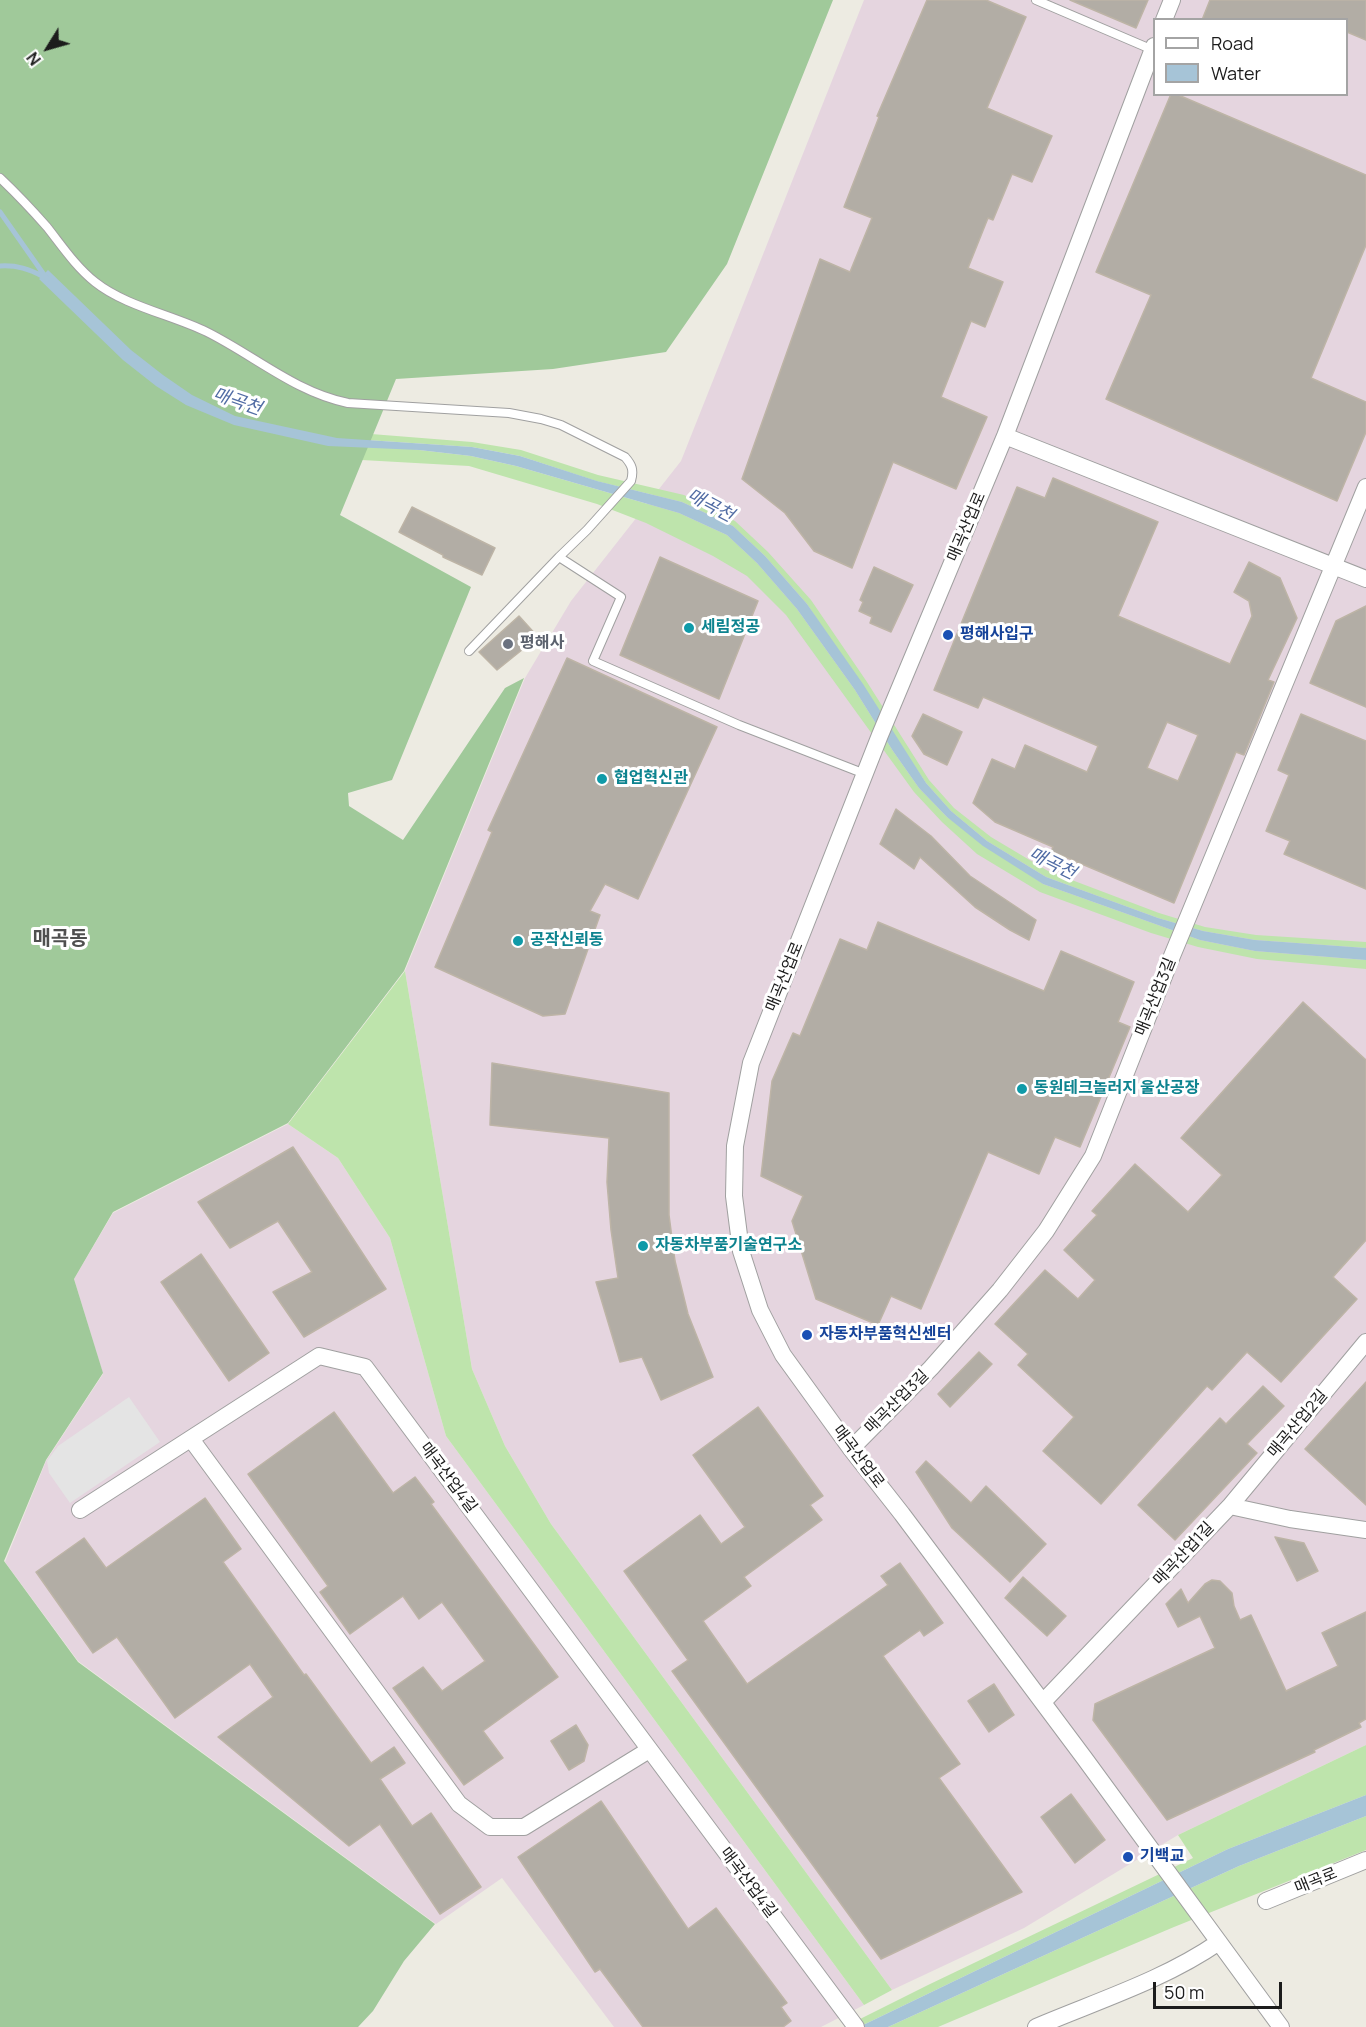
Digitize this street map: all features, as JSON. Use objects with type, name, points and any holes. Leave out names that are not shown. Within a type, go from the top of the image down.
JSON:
[{"type":"street","points":[[1165,18],[1172,0]]},
{"type":"street","name":"매곡산업로","points":[[1153,51],[1005,436],[880,735],[751,1063],[735,1146],[734,1196],[741,1251],[760,1310],[783,1355],[851,1449],[1043,1702],[1219,1942]]},
{"type":"street","points":[[1005,436],[1366,579]]},
{"type":"street","name":"매곡산업3길","points":[[851,1449],[931,1368],[1020,1265],[1061,1208],[1093,1156],[1172,956],[1366,487]]},
{"type":"street","name":"매곡산업2길","points":[[1230,1506],[1366,1342]]},
{"type":"street","name":"매곡산업4길","points":[[80,1510],[319,1356],[365,1366],[852,2021]]},
{"type":"street","points":[[191,1439],[459,1804],[490,1827],[524,1827],[650,1750]]},
{"type":"street","points":[[1230,1506],[1290,1519],[1366,1530]]},
{"type":"street","name":"매곡산업1길","points":[[1043,1702],[1230,1506]]},
{"type":"street","name":"매곡로","points":[[1266,1901],[1366,1860]]},
{"type":"street","points":[[1036,2027],[1169,1972],[1219,1942],[1281,2027]]},
{"type":"lane","points":[[1035,0],[1153,48]]},
{"type":"lane","points":[[0,178],[26,202],[84,273],[96,283],[112,293],[207,332],[324,398],[348,403],[509,413],[541,419],[561,425],[625,457],[632,464],[631,481],[469,651]]},
{"type":"lane","points":[[559,557],[621,597],[593,662],[739,725],[865,774]]},
{"type":"shaded area","points":[[864,0],[1366,0],[1366,1745],[1178,1835],[1024,1928],[892,1990],[551,1524],[505,1446],[472,1369],[405,971],[525,678],[571,601],[681,461]]},
{"type":"shaded area","points":[[288,1124],[338,1158],[390,1238],[446,1436],[864,2005],[821,2027],[614,2027],[502,1878],[436,1924],[78,1661],[5,1562],[46,1461],[103,1374],[74,1279],[113,1213]]},
{"type":"shaded area","points":[[129,1397],[160,1442],[70,1503],[49,1473],[47,1461],[58,1446]]},
{"type":"green space","points":[[0,0],[833,0],[727,264],[666,352],[553,369],[396,379],[340,515],[471,587],[392,780],[348,793],[349,806],[403,840],[505,688],[524,678],[404,971],[288,1123],[113,1212],[74,1279],[103,1373],[46,1460],[4,1561],[78,1662],[435,1924],[404,1961],[373,2011],[358,2027],[0,2027]]},
{"type":"green space","points":[[186,405],[419,450],[471,456],[516,466],[679,513],[727,535],[757,563],[797,609],[855,690],[919,788],[947,817],[1043,884],[1200,940],[1255,951],[1366,960],[1366,969],[1257,959],[1198,947],[1151,933],[1040,892],[977,854],[914,792],[786,615],[747,576],[713,556],[646,523],[597,504],[469,466],[326,458]]},
{"type":"green space","points":[[346,432],[472,442],[521,450],[598,475],[684,495],[735,521],[768,552],[811,600],[867,682],[929,780],[954,808],[991,837],[1048,871],[1159,913],[1205,927],[1256,935],[1366,942],[1366,948],[1255,940],[1203,931],[1158,918],[1046,877],[987,841],[951,811],[926,783],[807,604],[765,556],[733,526],[682,502],[596,481],[520,456],[472,447],[337,438]]},
{"type":"green space","points":[[405,971],[472,1369],[505,1446],[551,1524],[892,1990],[864,2005],[446,1436],[390,1238],[338,1158],[288,1124]]},
{"type":"green space","points":[[1366,1745],[1366,1795],[1228,1849],[859,2027],[844,2027],[1193,1858],[1178,1835]]},
{"type":"green space","points":[[1366,1816],[1366,1850],[1174,1927],[938,2027],[888,2027],[1239,1866]]},
{"type":"water","points":[[48,270],[131,350],[163,375],[192,395],[235,416],[337,438],[472,447],[520,456],[597,481],[682,502],[733,526],[765,556],[807,604],[863,684],[926,783],[951,811],[987,841],[1046,877],[1158,918],[1203,931],[1255,940],[1366,948],[1366,960],[1255,951],[1200,940],[1043,884],[983,846],[947,817],[919,788],[855,690],[797,609],[757,563],[727,535],[679,513],[516,466],[471,456],[419,450],[328,446],[234,425],[186,405],[156,386],[123,360],[39,279]]},
{"type":"water","points":[[1366,1795],[1366,1816],[1239,1866],[888,2027],[859,2027],[1228,1849]]},
{"type":"building","points":[[927,0],[986,0],[1026,17],[987,108],[1052,136],[1032,182],[1012,174],[993,220],[988,218],[968,268],[1003,282],[985,327],[971,321],[941,397],[987,417],[956,489],[893,462],[852,568],[814,551],[785,513],[742,479],[820,259],[850,272],[872,218],[844,207],[879,117],[877,116]]},
{"type":"building","points":[[1070,0],[1148,0],[1136,28]]},
{"type":"building","points":[[1210,0],[1366,0],[1366,40],[1348,32],[1348,18],[1203,18]]},
{"type":"building","points":[[1170,96],[1181,96],[1366,175],[1366,245],[1311,378],[1366,402],[1366,432],[1337,501],[1106,399],[1151,295],[1096,272]]},
{"type":"building","points":[[1053,478],[1158,522],[1118,616],[1230,664],[1252,616],[1249,601],[1234,592],[1249,562],[1280,578],[1297,618],[1268,680],[1274,682],[1244,755],[1236,752],[1174,903],[1051,851],[1053,847],[995,822],[973,803],[992,759],[1015,769],[1025,745],[1087,772],[1098,746],[983,697],[978,708],[934,690],[1017,487],[1045,498]],"holes":[[[1167,722],[1198,735],[1178,781],[1147,768]]]},
{"type":"building","points":[[412,507],[495,548],[482,575],[443,557],[399,532]]},
{"type":"building","name":"세림정공","points":[[660,557],[758,601],[719,699],[620,655]]},
{"type":"building","points":[[874,567],[913,585],[891,632],[870,623],[872,617],[859,611],[863,602],[860,600]]},
{"type":"building","points":[[1366,606],[1366,707],[1310,683],[1336,621]]},
{"type":"building","name":"평해사","points":[[519,616],[538,637],[497,670],[479,652]]},
{"type":"building","name":"협업혁신관","points":[[567,658],[717,727],[638,899],[605,884],[590,911],[600,915],[565,1014],[543,1016],[435,967],[492,832],[488,830]]},
{"type":"building","points":[[923,714],[962,732],[947,765],[924,754],[912,736]]},
{"type":"building","points":[[1301,714],[1366,741],[1366,889],[1284,854],[1290,841],[1266,831],[1289,775],[1278,770]]},
{"type":"building","points":[[896,809],[931,836],[970,876],[1036,920],[1029,940],[975,907],[920,857],[914,869],[880,844]]},
{"type":"building","points":[[878,922],[1044,991],[1061,951],[1134,982],[1118,1022],[1130,1027],[1080,1147],[1055,1137],[1039,1174],[988,1152],[921,1309],[891,1296],[878,1325],[816,1299],[792,1221],[803,1196],[761,1176],[772,1081],[793,1033],[800,1036],[840,939],[867,950]]},
{"type":"building","points":[[1303,1002],[1366,1060],[1366,1240],[1333,1277],[1357,1299],[1281,1382],[1247,1352],[1212,1390],[1207,1386],[1101,1504],[1043,1451],[1074,1417],[1018,1365],[1028,1354],[995,1324],[1045,1270],[1078,1299],[1095,1280],[1064,1250],[1097,1215],[1092,1211],[1135,1164],[1188,1212],[1222,1175],[1181,1138]]},
{"type":"building","name":"자동차부품기술연구소","points":[[492,1063],[669,1093],[669,1215],[675,1261],[688,1314],[713,1377],[661,1400],[642,1357],[620,1362],[596,1282],[618,1278],[607,1182],[609,1138],[490,1125]]},
{"type":"building","points":[[293,1147],[386,1289],[304,1337],[273,1292],[312,1272],[278,1221],[230,1248],[198,1202]]},
{"type":"building","points":[[201,1254],[269,1353],[229,1381],[161,1282]]},
{"type":"building","points":[[979,1352],[992,1364],[950,1407],[938,1394]]},
{"type":"building","points":[[1366,1382],[1366,1505],[1305,1449]]},
{"type":"building","points":[[1263,1386],[1284,1406],[1247,1444],[1257,1453],[1175,1540],[1138,1505],[1220,1418],[1226,1424]]},
{"type":"building","points":[[758,1407],[823,1496],[810,1505],[822,1520],[744,1577],[751,1586],[703,1621],[747,1684],[888,1585],[881,1576],[900,1563],[943,1623],[924,1636],[920,1630],[883,1656],[960,1764],[939,1778],[1022,1892],[881,1959],[672,1671],[688,1660],[624,1571],[700,1515],[721,1544],[745,1527],[693,1455]]},
{"type":"building","points":[[334,1412],[393,1493],[415,1477],[434,1502],[431,1504],[558,1677],[483,1731],[503,1758],[464,1785],[393,1688],[423,1667],[442,1691],[485,1661],[442,1602],[419,1619],[403,1596],[350,1634],[320,1592],[328,1586],[248,1474]]},
{"type":"building","points":[[926,1461],[971,1503],[986,1486],[1046,1544],[1010,1582],[952,1528],[916,1472]]},
{"type":"building","points":[[205,1498],[241,1549],[223,1562],[371,1763],[394,1747],[405,1763],[380,1779],[412,1826],[431,1813],[481,1887],[440,1914],[380,1824],[349,1846],[218,1737],[273,1697],[250,1664],[175,1718],[117,1637],[93,1653],[36,1572],[84,1538],[106,1568]]},
{"type":"building","points":[[1275,1537],[1304,1543],[1318,1571],[1297,1581]]},
{"type":"building","points":[[1023,1577],[1066,1616],[1047,1636],[1005,1598]]},
{"type":"building","points":[[1212,1580],[1220,1581],[1232,1593],[1240,1620],[1251,1615],[1286,1691],[1338,1666],[1322,1633],[1366,1612],[1366,1719],[1359,1723],[1361,1727],[1314,1750],[1315,1752],[1167,1820],[1093,1720],[1095,1704],[1215,1648],[1200,1616],[1178,1627],[1166,1604],[1181,1589],[1188,1603],[1205,1584]]},
{"type":"building","points":[[994,1684],[1014,1715],[989,1732],[968,1701]]},
{"type":"building","points":[[576,1725],[588,1745],[584,1761],[569,1770],[551,1741]]},
{"type":"building","points":[[1071,1794],[1105,1840],[1075,1863],[1041,1817]]},
{"type":"building","points":[[601,1801],[688,1929],[716,1908],[787,2003],[781,2007],[791,2021],[783,2027],[643,2027],[600,1969],[595,1972],[518,1857]]},
{"type":"waterway","name":"매곡천","points":[[0,212],[47,279]]},
{"type":"waterway","points":[[0,266],[23,268],[44,277]]},
{"type":"place","name":"세림정공","points":[[689,628]]},
{"type":"place","name":"평해사입구","points":[[948,635]]},
{"type":"place","name":"평해사","points":[[508,644]]},
{"type":"place","name":"협업혁신관","points":[[602,779]]},
{"type":"place","name":"공작신뢰동","points":[[518,941]]},
{"type":"place","name":"동원테크놀러지 울산공장","points":[[1022,1089]]},
{"type":"place","name":"자동차부품기술연구소","points":[[643,1246]]},
{"type":"place","name":"자동차부품혁신센터","points":[[807,1335]]},
{"type":"place","name":"기백교","points":[[1128,1857]]},
{"type":"district","name":"매곡동","points":[[60,939]]}]
